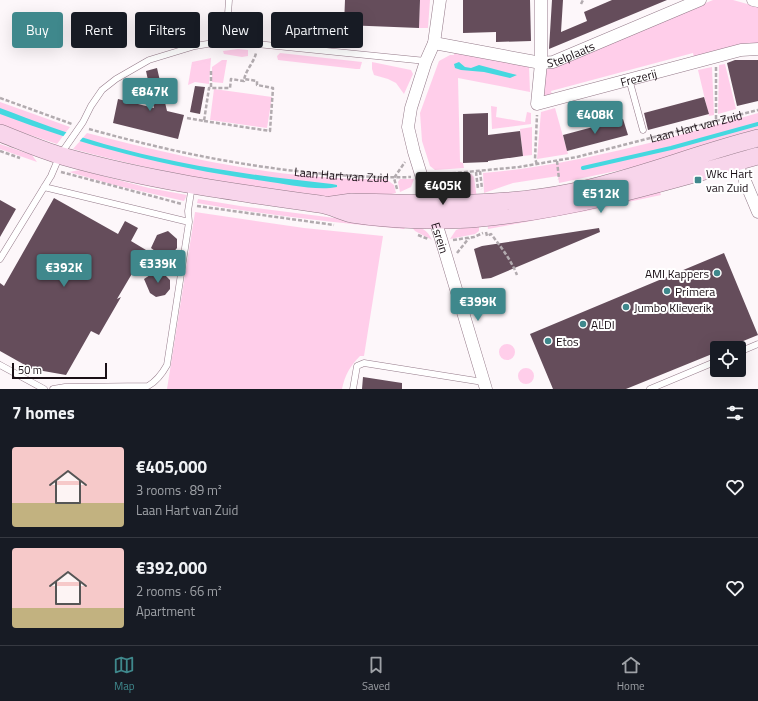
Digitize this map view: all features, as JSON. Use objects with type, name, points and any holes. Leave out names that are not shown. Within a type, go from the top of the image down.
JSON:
[{"type":"main road","points":[[0,133],[60,155],[149,178],[192,186],[329,205],[352,202],[433,212],[571,192],[612,183],[738,152],[758,138]]},
{"type":"main road","points":[[738,152],[758,156]]},
{"type":"street","name":"Esrein","points":[[440,0],[434,43],[426,61],[408,118],[408,127],[414,152],[484,386]]},
{"type":"street","points":[[537,104],[541,62],[541,0]]},
{"type":"street","name":"Stelplaats","points":[[434,43],[541,62],[553,62],[700,0]]},
{"type":"street","points":[[753,0],[758,1]]},
{"type":"street","name":"Frezerij","points":[[537,104],[741,50],[758,48]]},
{"type":"street","points":[[745,181],[758,212]]},
{"type":"lane","points":[[228,12],[229,0]]},
{"type":"lane","points":[[0,259],[44,187],[60,155],[80,127],[96,97],[102,90],[149,60],[174,52],[208,45]]},
{"type":"lane","points":[[263,45],[426,61]]},
{"type":"lane","points":[[629,79],[643,130]]},
{"type":"lane","points":[[738,152],[745,181]]},
{"type":"lane","points":[[53,389],[65,387],[148,386],[155,382],[166,365],[189,222],[188,211],[192,186]]},
{"type":"lane","points":[[44,187],[189,222]]},
{"type":"lane","points":[[746,349],[758,344]]},
{"type":"lane","name":"Esrein","points":[[353,389],[357,366],[364,363],[484,386]]},
{"type":"lane","points":[[650,389],[710,364]]},
{"type":"lane","points":[[0,365],[44,389]]},
{"type":"path","points":[[580,4],[583,0]]},
{"type":"path","points":[[244,79],[247,69],[255,58],[257,48]]},
{"type":"path","points":[[715,57],[716,122]]},
{"type":"path","points":[[204,121],[211,87],[211,71]]},
{"type":"path","points":[[187,118],[270,131],[274,88],[257,85],[258,81],[244,79],[244,81],[231,79],[230,88],[211,87]]},
{"type":"path","name":"Laan Hart van Zuid","points":[[0,98],[80,127],[156,148],[235,163],[286,170],[394,178],[557,161],[621,147],[758,110]]},
{"type":"path","points":[[537,104],[535,159],[537,164]]},
{"type":"path","points":[[394,178],[400,168],[414,152]]},
{"type":"path","points":[[557,161],[560,179],[558,179]]},
{"type":"path","points":[[490,234],[511,260],[517,276]]},
{"type":"path","points":[[442,242],[469,238],[448,262]]},
{"type":"shaded area","points":[[420,0],[430,0],[428,28],[419,28]]},
{"type":"shaded area","points":[[713,0],[733,0],[758,7],[758,43],[747,44],[694,58],[693,53],[551,91],[552,96],[545,96],[543,94],[545,70],[548,68]]},
{"type":"shaded area","points":[[238,49],[248,50],[248,56],[242,57],[224,54],[223,51]]},
{"type":"shaded area","points":[[455,51],[529,67],[530,92],[458,78],[460,162],[463,163],[464,168],[435,170],[430,166],[422,141],[420,113],[439,61],[450,55],[454,55]]},
{"type":"shaded area","points":[[280,53],[362,62],[360,69],[356,69],[278,60],[277,56]]},
{"type":"shaded area","points":[[211,58],[209,84],[195,82],[188,85],[192,62]]},
{"type":"shaded area","points":[[222,60],[227,60],[223,83],[212,82],[212,67]]},
{"type":"shaded area","points":[[372,62],[411,70],[413,74],[404,94],[396,83],[374,75]]},
{"type":"shaded area","points":[[725,64],[736,109],[718,114],[719,65]]},
{"type":"shaded area","points":[[712,67],[714,115],[709,116],[698,70]]},
{"type":"shaded area","points":[[214,89],[272,97],[267,128],[210,120]]},
{"type":"shaded area","points":[[0,102],[70,127],[57,144],[0,125]]},
{"type":"shaded area","points":[[491,106],[497,107],[496,117],[525,122],[527,112],[531,113],[531,124],[492,129]]},
{"type":"shaded area","points":[[555,108],[568,154],[537,159],[541,112]]},
{"type":"shaded area","points":[[758,113],[758,135],[635,167],[559,183],[558,176],[513,183],[484,193],[483,173],[553,164],[622,150]]},
{"type":"shaded area","points":[[532,127],[532,155],[523,156],[520,129]]},
{"type":"shaded area","points":[[87,133],[198,159],[273,172],[348,179],[386,179],[394,185],[396,193],[377,197],[355,198],[333,198],[287,194],[167,172],[73,149]]},
{"type":"shaded area","points":[[0,144],[32,155],[37,162],[0,149]]},
{"type":"shaded area","points":[[80,170],[149,188],[187,195],[184,201],[114,185],[69,172]]},
{"type":"shaded area","points":[[471,174],[474,177],[477,199],[440,196],[433,186],[435,179]]},
{"type":"shaded area","points":[[400,179],[414,179],[411,187],[400,192],[398,182]]},
{"type":"shaded area","points":[[659,189],[661,195],[586,211],[488,229],[487,221]]},
{"type":"shaded area","points":[[198,199],[240,206],[406,227],[404,229],[378,227],[275,215],[197,203]]},
{"type":"shaded area","points":[[195,212],[304,228],[383,236],[364,356],[360,356],[353,363],[346,375],[342,389],[167,389]]},
{"type":"shaded area","points":[[479,222],[479,231],[475,234],[450,239],[456,230]]},
{"type":"shaded area","points":[[410,225],[423,229],[428,233],[432,240],[415,231]]},
{"type":"shaded area","points":[[507,344],[513,346],[515,352],[513,358],[507,360],[501,358],[499,352],[501,346]]},
{"type":"shaded area","points":[[526,368],[532,370],[534,376],[532,382],[526,384],[520,382],[518,376],[520,370]]},
{"type":"water","points":[[459,62],[465,67],[471,68],[479,65],[517,75],[510,78],[484,72],[461,70],[455,68],[454,64]]},
{"type":"water","points":[[0,108],[91,140],[160,158],[216,169],[332,184],[337,185],[337,187],[311,188],[230,176],[163,163],[65,137],[32,126],[0,114]]},
{"type":"pier","points":[[68,130],[84,136],[78,143],[62,138]]},
{"type":"building","points":[[345,0],[420,0],[419,28],[363,26],[363,12],[345,12]]},
{"type":"building","points":[[463,0],[530,0],[531,41],[496,42],[496,32],[463,33]]},
{"type":"building","points":[[552,0],[563,0],[561,32],[587,21],[584,12],[612,0],[667,0],[549,49]]},
{"type":"building","points":[[735,60],[758,60],[758,101],[737,106],[727,63]]},
{"type":"building","points":[[157,68],[167,111],[184,115],[178,139],[113,123],[118,99],[154,108],[146,71]]},
{"type":"building","points":[[195,86],[205,87],[200,114],[190,112]]},
{"type":"building","points":[[704,97],[709,114],[648,130],[644,113]]},
{"type":"building","points":[[488,113],[488,135],[520,131],[523,156],[488,162],[463,163],[463,114]]},
{"type":"building","points":[[623,119],[628,135],[567,151],[563,135]]},
{"type":"building","points":[[54,198],[118,234],[125,221],[138,228],[131,241],[146,250],[117,299],[121,297],[99,335],[91,331],[66,375],[32,369],[0,351],[0,283],[4,286]]},
{"type":"building","points":[[0,200],[16,209],[0,237]]},
{"type":"building","points":[[599,228],[600,232],[491,278],[482,279],[474,249],[482,246]]},
{"type":"building","points":[[168,231],[177,239],[177,248],[172,254],[163,257],[151,248],[157,235]]},
{"type":"building","points":[[724,253],[758,335],[743,341],[710,341],[710,355],[626,389],[553,389],[530,334]]},
{"type":"building","points":[[161,271],[170,280],[170,289],[165,295],[156,297],[150,293],[144,279],[153,273]]},
{"type":"building","points":[[363,377],[402,383],[402,389],[362,389]]},
{"type":"waterway","points":[[583,168],[671,148],[758,124]]},
{"type":"place","name":"Wkc Hart van Zuid","points":[[698,180]]},
{"type":"place","name":"AMI Kappers","points":[[717,273]]},
{"type":"place","name":"Primera","points":[[667,291]]},
{"type":"place","name":"Jumbo Klieverik","points":[[626,307]]},
{"type":"place","name":"ALDI","points":[[583,324]]},
{"type":"place","name":"Etos","points":[[548,341]]}]
